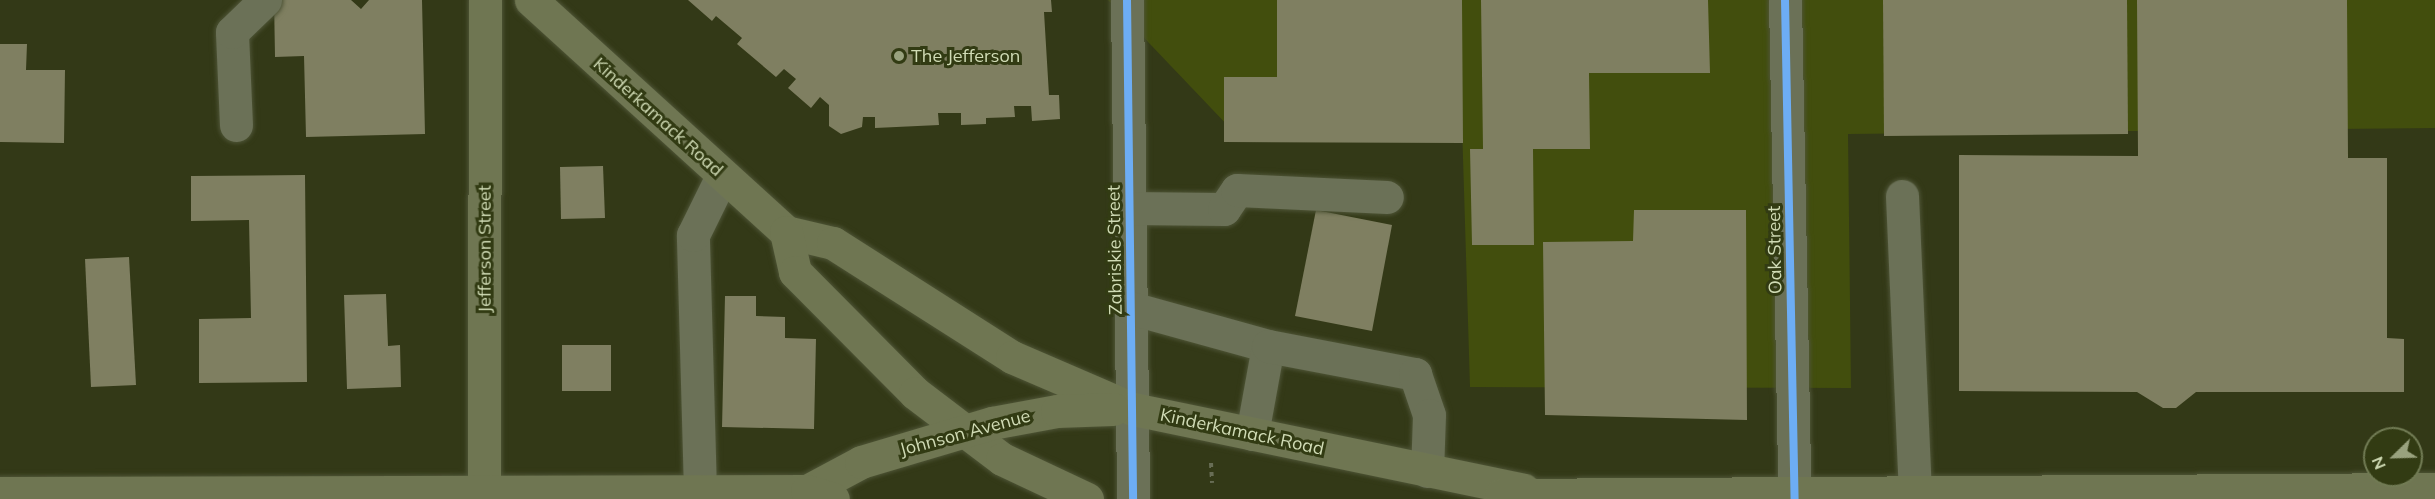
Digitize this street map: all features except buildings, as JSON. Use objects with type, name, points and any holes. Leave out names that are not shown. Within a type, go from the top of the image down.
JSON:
[{"type":"main road","name":"Jefferson Street","points":[[484,495],[485,0]]},
{"type":"main road","name":"Kinderkamack Road","points":[[531,0],[786,232],[833,243],[1011,357],[1132,409],[1524,490]]},
{"type":"main road","points":[[786,232],[795,272],[871,352],[961,431],[1002,459],[1087,499]]},
{"type":"main road","name":"Johnson Avenue","points":[[0,494],[484,495],[700,491],[820,495],[861,462],[961,431],[1057,411],[1132,409]]},
{"type":"main road","points":[[1477,499],[1524,490],[1795,494],[1915,489],[2435,489]]},
{"type":"street","points":[[236,125],[232,32],[265,0]]},
{"type":"street","name":"Zabriskie Street","points":[[1127,0],[1133,499]]},
{"type":"street","name":"Oak Street","points":[[1785,0],[1795,494]]},
{"type":"street","points":[[700,491],[693,235],[722,176]]},
{"type":"street","points":[[1129,208],[1224,209],[1237,190],[1387,196]]},
{"type":"street","points":[[1902,196],[1915,489]]},
{"type":"street","points":[[1131,308],[1268,346],[1415,374],[1430,415],[1427,471]]},
{"type":"street","points":[[1252,434],[1268,346]]},
{"type":"path","points":[[1210,451],[1212,483]]},
{"type":"shaded area","points":[[1108,0],[2435,0],[2435,128],[1848,134],[1851,388],[1470,387],[1462,125],[1231,129]]},
{"type":"cycle path","points":[[1127,0],[1133,499]]},
{"type":"cycle path","points":[[1785,0],[1795,499]]},
{"type":"place","name":"The Jefferson","points":[[899,56]]}]
